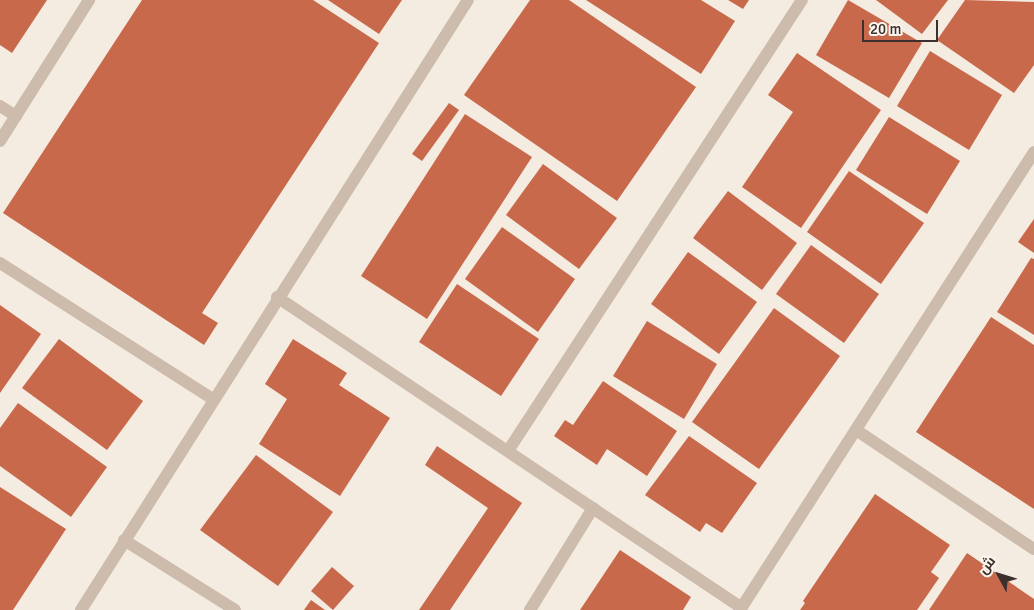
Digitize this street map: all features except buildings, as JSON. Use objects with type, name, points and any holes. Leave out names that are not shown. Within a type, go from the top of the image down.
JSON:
[{"type":"street","points":[[0,142],[89,0]]},
{"type":"street","points":[[81,610],[277,297],[468,0]]},
{"type":"street","points":[[508,451],[802,0]]},
{"type":"street","points":[[0,106],[16,116]]},
{"type":"street","points":[[277,297],[741,609],[1034,152]]},
{"type":"street","points":[[0,263],[213,400]]},
{"type":"street","points":[[856,430],[1034,549]]},
{"type":"street","points":[[530,610],[593,508]]},
{"type":"street","points":[[124,540],[235,610]]}]
